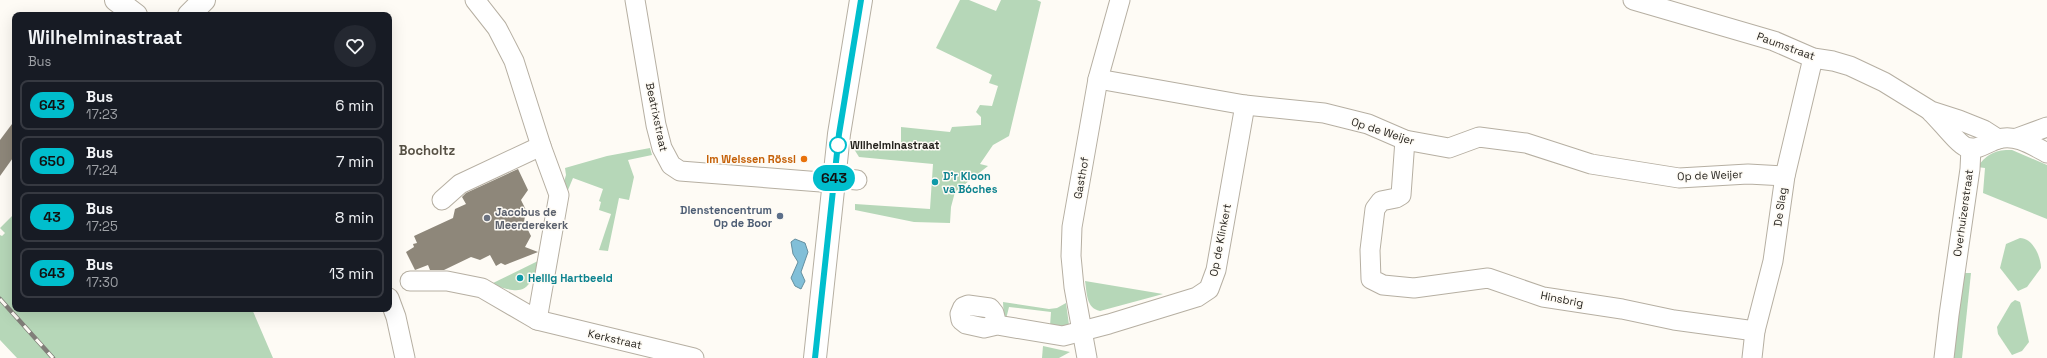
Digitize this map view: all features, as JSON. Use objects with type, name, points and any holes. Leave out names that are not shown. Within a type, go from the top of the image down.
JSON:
[{"type":"street","points":[[116,0],[132,12]]},
{"type":"street","points":[[192,12],[204,0]]},
{"type":"street","points":[[475,0],[496,28],[514,61],[541,146],[559,195],[537,320]]},
{"type":"street","name":"Beatrixstraat","points":[[635,0],[656,125],[662,148],[671,165],[680,171],[857,180]]},
{"type":"street","points":[[815,358],[839,134],[861,0]]},
{"type":"street","name":"Gasthof","points":[[1087,358],[1074,287],[1071,256],[1072,227],[1098,79],[1120,0]]},
{"type":"street","name":"Paumstraat","points":[[1633,0],[1774,41],[1813,58],[1834,61],[1868,74],[1930,111],[1984,130],[1998,139]]},
{"type":"street","name":"De Slag","points":[[1752,358],[1755,331],[1773,261],[1785,176],[1813,58]]},
{"type":"street","name":"Op de Weijer","points":[[1098,79],[1245,105],[1324,113],[1368,124],[1405,140],[1449,148],[1479,136],[1526,142],[1591,164],[1679,178],[1748,174],[1785,176]]},
{"type":"street","name":"Op de Klinkert","points":[[997,325],[1063,336],[1109,324],[1197,297],[1209,289],[1216,270],[1245,105]]},
{"type":"street","name":"Paumstraat","points":[[1930,111],[1961,144],[1971,148]]},
{"type":"street","points":[[1971,148],[1986,145],[1998,139],[2017,138],[2047,127]]},
{"type":"street","points":[[2017,138],[2047,153]]},
{"type":"street","name":"Hinsbrig","points":[[1405,140],[1401,195],[1396,198],[1381,201],[1375,209],[1370,250],[1371,279],[1383,285],[1414,288],[1488,278],[1543,297],[1622,309],[1674,320],[1755,331]]},
{"type":"street","points":[[442,200],[460,184],[541,146]]},
{"type":"street","name":"Overhuizerstraat","points":[[1944,358],[1970,169],[1971,148]]},
{"type":"street","name":"Kerkstraat","points":[[410,282],[447,281],[482,288],[537,320],[694,358]]},
{"type":"street","points":[[392,306],[396,317],[405,358]]},
{"type":"green space","points":[[960,0],[969,0],[996,11],[1001,0],[1037,0],[1041,2],[1009,136],[993,145],[980,164],[988,166],[955,192],[951,207],[950,223],[914,222],[855,210],[855,204],[930,209],[933,164],[859,157],[854,149],[855,145],[901,146],[901,127],[950,132],[952,127],[981,125],[981,117],[976,112],[980,105],[992,106],[998,86],[989,83],[992,75],[936,48]]},
{"type":"green space","points":[[650,148],[652,155],[628,160],[634,177],[629,200],[619,198],[608,251],[599,250],[611,214],[599,210],[601,202],[599,201],[603,189],[573,178],[568,190],[562,188],[566,175],[565,168],[607,156]]},
{"type":"green space","points":[[2006,150],[2012,150],[2047,165],[2047,219],[1983,193],[1985,168],[1977,167],[1990,155]]},
{"type":"green space","points":[[12,216],[12,312],[253,312],[273,358],[54,358],[40,343],[53,358],[17,358],[0,340],[0,235],[2,236],[5,233],[0,228]]},
{"type":"green space","points":[[2020,238],[2029,241],[2035,249],[2040,259],[2041,268],[2027,287],[2018,291],[2000,268],[2006,244]]},
{"type":"green space","points":[[540,260],[532,279],[524,288],[511,290],[491,284]]},
{"type":"green space","points":[[1962,273],[1971,273],[1962,358],[1952,358]]},
{"type":"green space","points":[[1085,281],[1163,294],[1100,311],[1092,307],[1088,299]]},
{"type":"green space","points":[[2015,300],[2020,302],[2029,342],[2022,351],[2012,355],[1998,334],[1997,327],[2011,303]]},
{"type":"green space","points":[[1003,302],[1049,309],[1057,308],[1066,303],[1069,325],[1065,327],[1050,326],[1051,312],[1009,307],[1006,319],[1004,319]]},
{"type":"green space","points":[[1043,346],[1070,352],[1059,358],[1042,358]]},
{"type":"water","points":[[795,239],[805,243],[808,252],[801,272],[805,281],[801,289],[795,286],[791,278],[798,262],[793,254],[791,242]]},
{"type":"building","points":[[12,124],[12,159],[0,176],[0,140]]},
{"type":"building","name":"Jacobus de Meerderekerk","points":[[518,169],[528,190],[521,200],[526,210],[524,222],[531,236],[525,247],[538,252],[505,265],[501,263],[496,266],[490,255],[480,260],[471,257],[444,270],[430,270],[428,265],[415,270],[406,252],[414,247],[413,244],[417,243],[414,236],[453,218],[455,209],[466,204],[462,197],[466,193]]},
{"type":"railway","points":[[0,299],[53,358]]},
{"type":"bus line","name":"643","points":[[815,358],[839,134],[861,0]]},
{"type":"place","name":"Wilhelminastraat","points":[[838,145]]},
{"type":"place","name":"Im Weissen Rössl","points":[[804,159]]},
{"type":"place","name":"D'r Kloon va Bóches","points":[[935,182]]},
{"type":"place","name":"Dienstencentrum Op de Boor","points":[[780,216]]},
{"type":"place","name":"Jacobus de Meerderekerk","points":[[487,218]]},
{"type":"place","name":"Heilig Hartbeeld","points":[[520,278]]},
{"type":"district","name":"Bocholtz","points":[[427,150]]}]
